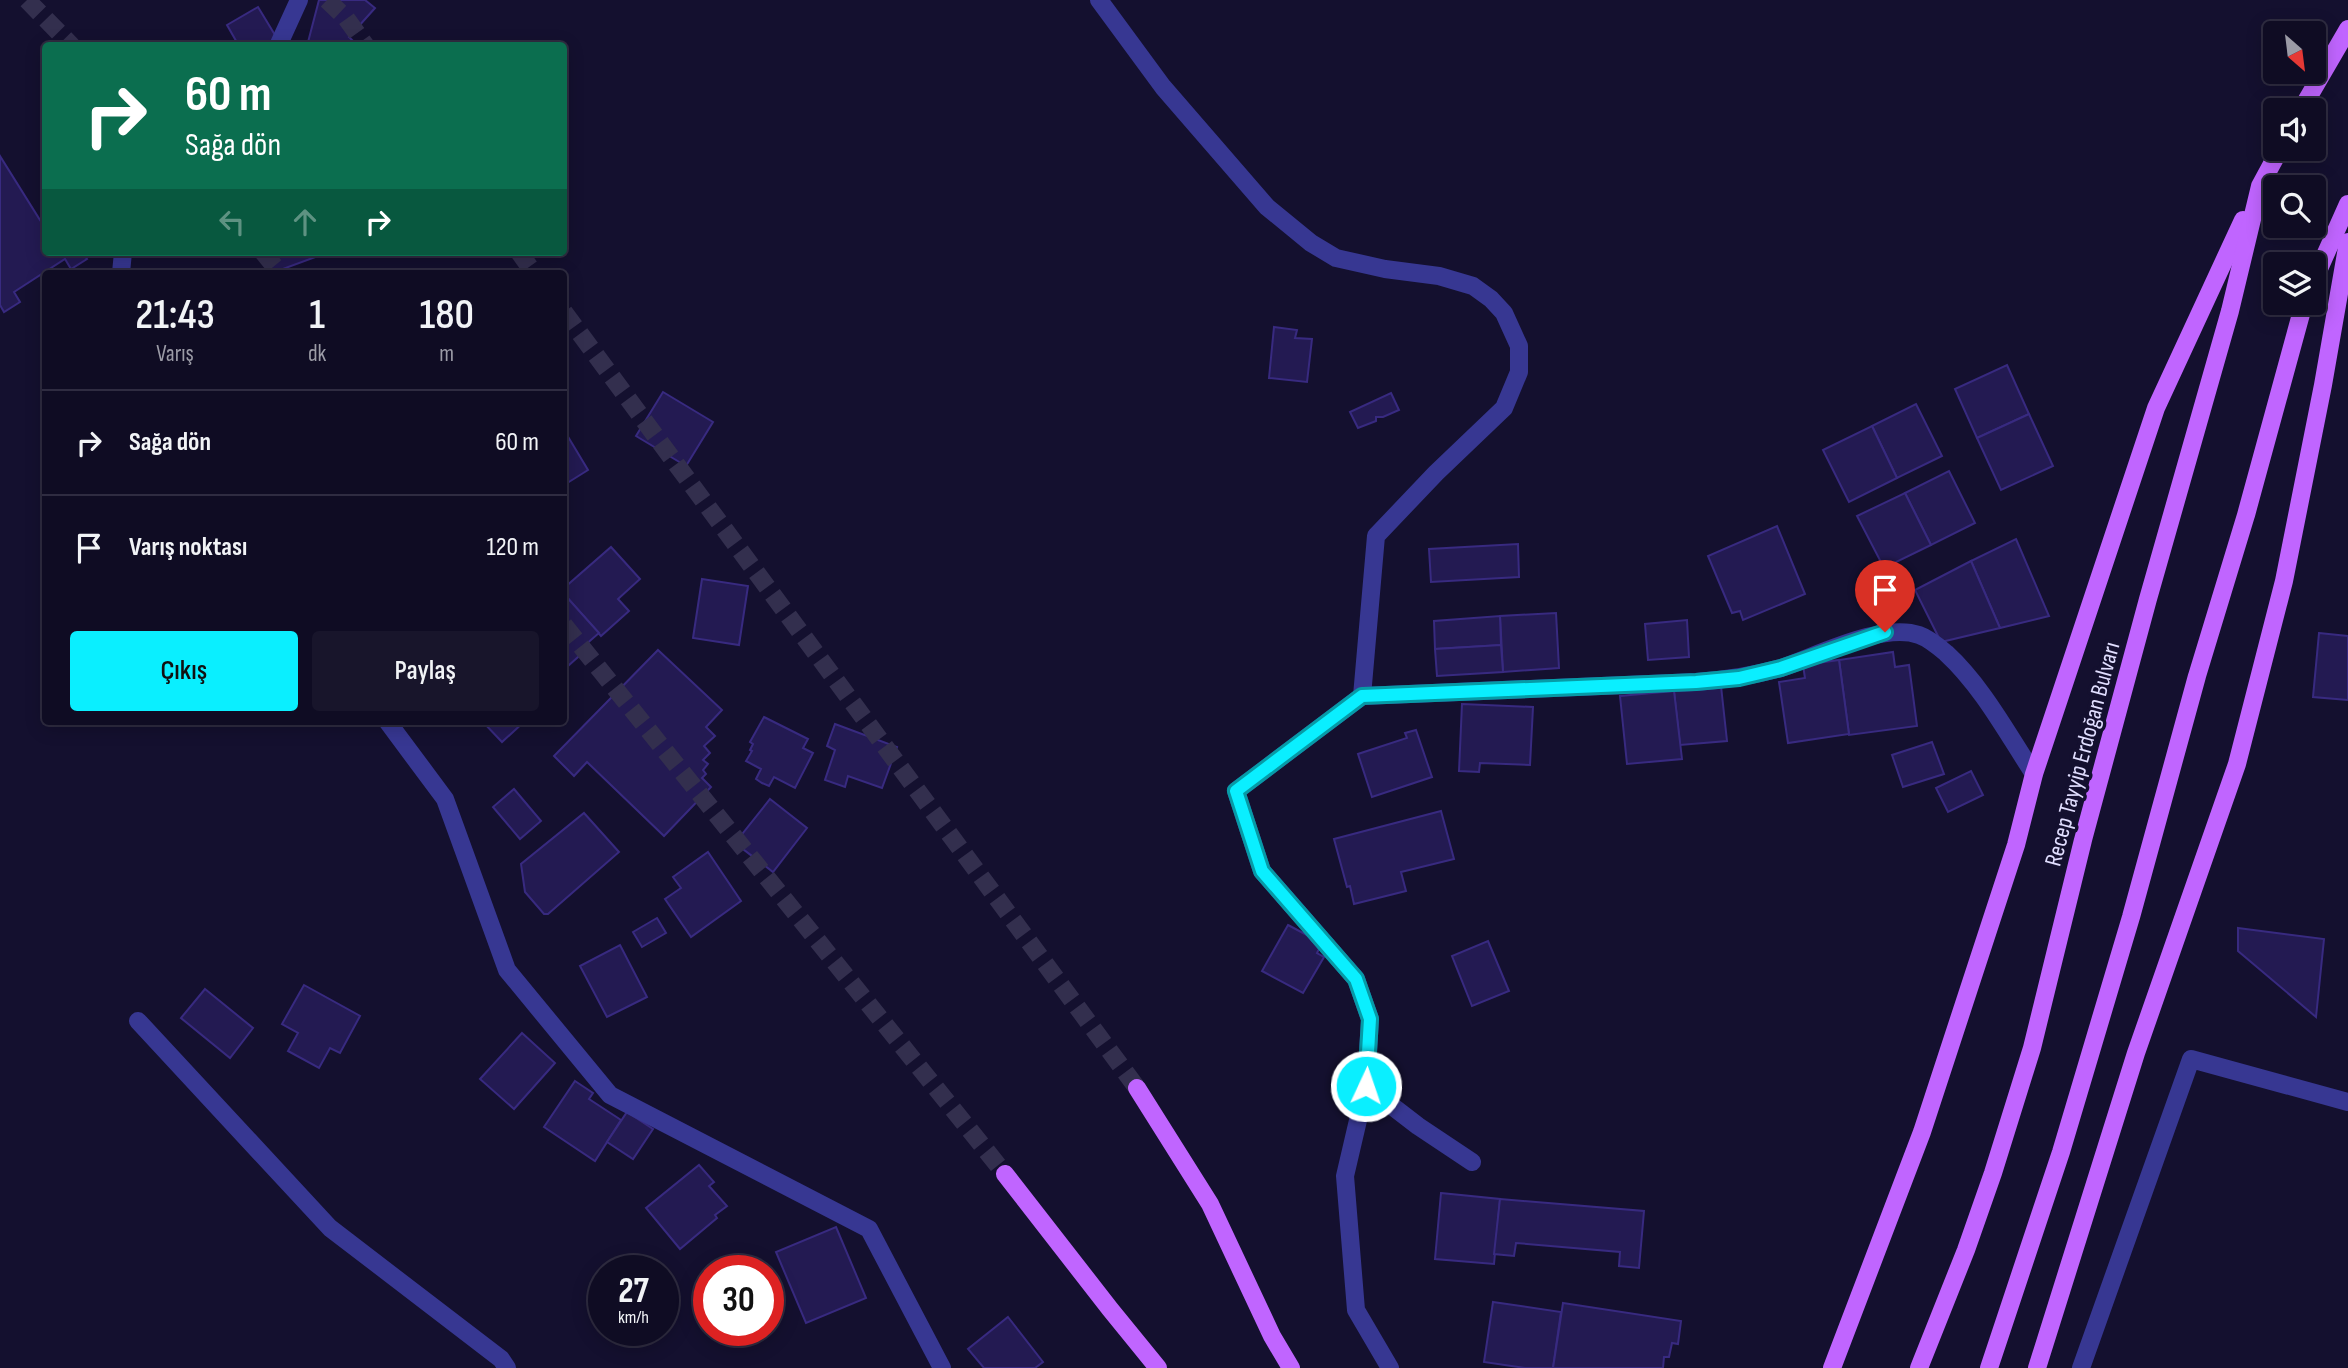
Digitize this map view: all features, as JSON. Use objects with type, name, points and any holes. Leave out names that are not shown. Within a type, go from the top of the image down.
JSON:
[{"type":"main road","points":[[2308,98],[2348,29]]},
{"type":"main road","name":"Recep Tayyip Erdoğan Bulvarı","points":[[1919,1368],[1966,1250],[2032,1048],[2083,841],[2230,311],[2260,186],[2274,161]]},
{"type":"main road","points":[[1832,1368],[1922,1132],[2016,845],[2034,774],[2156,408],[2260,186]]},
{"type":"main road","points":[[2326,253],[2348,204]]},
{"type":"main road","points":[[2037,1368],[2136,1053],[2236,764],[2284,581],[2323,386],[2348,242]]},
{"type":"main road","points":[[1989,1368],[2062,1152],[2120,956],[2197,676],[2246,515],[2301,315]]},
{"type":"main road","points":[[1138,1088],[1210,1204],[1272,1336],[1291,1368]]},
{"type":"main road","points":[[1005,1174],[1158,1368]]},
{"type":"street","points":[[280,42],[299,0]]},
{"type":"street","points":[[1099,0],[1163,87],[1267,207],[1311,243],[1336,258],[1384,269],[1439,276],[1473,286],[1504,313],[1519,346],[1519,372],[1504,408],[1436,473],[1376,536],[1362,696]]},
{"type":"street","points":[[1390,1368],[1356,1310],[1345,1176],[1366,1086],[1370,1019],[1356,979],[1262,871],[1236,791],[1362,696],[1739,678],[1781,668],[1885,632],[1919,635],[1944,651],[1970,677],[2034,774]]},
{"type":"street","points":[[390,725],[445,799],[507,970],[610,1096],[869,1229],[942,1368]]},
{"type":"street","points":[[138,1021],[330,1228],[501,1359],[507,1368]]},
{"type":"street","points":[[2081,1368],[2191,1059],[2348,1102]]},
{"type":"street","points":[[1366,1086],[1418,1126],[1472,1162]]},
{"type":"building","points":[[319,0],[365,0],[375,8],[349,37],[354,42],[308,42]]},
{"type":"building","points":[[258,7],[278,40],[237,42],[227,25]]},
{"type":"building","points":[[0,156],[40,220],[42,219],[42,256],[85,256],[87,259],[71,269],[65,259],[48,270],[42,270],[42,274],[14,292],[20,302],[4,312],[0,305]]},
{"type":"building","points":[[264,256],[318,256],[280,270],[269,270]]},
{"type":"building","points":[[1274,327],[1297,330],[1295,338],[1312,339],[1307,382],[1269,378]]},
{"type":"building","points":[[2007,365],[2029,414],[1977,438],[1955,389]]},
{"type":"building","points":[[663,392],[713,422],[686,466],[636,436]]},
{"type":"building","points":[[1391,393],[1399,410],[1376,417],[1376,421],[1358,428],[1350,412]]},
{"type":"building","points":[[1916,404],[1942,456],[1897,478],[1872,426]]},
{"type":"building","points":[[2029,414],[2053,466],[2001,490],[1977,438]]},
{"type":"building","points":[[1872,426],[1897,478],[1849,502],[1823,450]]},
{"type":"building","points":[[567,435],[588,470],[567,483]]},
{"type":"building","points":[[1949,471],[1975,523],[1931,545],[1905,493]]},
{"type":"building","points":[[1905,493],[1931,545],[1884,568],[1857,516]]},
{"type":"building","points":[[1777,526],[1805,594],[1743,620],[1740,611],[1732,613],[1708,556]]},
{"type":"building","points":[[2016,539],[2049,616],[2000,628],[1971,561]]},
{"type":"building","points":[[1518,544],[1519,577],[1431,582],[1429,549]]},
{"type":"building","points":[[611,547],[640,579],[618,599],[629,611],[601,636],[567,597],[567,585]]},
{"type":"building","points":[[1971,561],[2000,628],[1941,642],[1915,590]]},
{"type":"building","points":[[702,579],[748,586],[739,645],[693,638]]},
{"type":"building","points":[[567,597],[599,633],[584,646],[587,649],[568,666]]},
{"type":"building","points":[[1556,613],[1559,668],[1503,672],[1500,616]]},
{"type":"building","points":[[1500,616],[1501,645],[1435,649],[1434,621]]},
{"type":"building","points":[[1687,620],[1689,657],[1648,660],[1645,624]]},
{"type":"building","points":[[2319,633],[2348,636],[2348,700],[2313,697]]},
{"type":"building","points":[[1501,645],[1503,672],[1437,676],[1435,649]]},
{"type":"building","points":[[658,650],[722,710],[706,727],[715,736],[704,746],[710,753],[703,760],[708,764],[703,770],[706,774],[702,778],[711,787],[664,836],[587,762],[574,776],[554,756]]},
{"type":"building","points":[[1893,652],[1895,667],[1909,665],[1917,726],[1849,735],[1839,660]]},
{"type":"building","points":[[1839,660],[1849,734],[1788,743],[1779,682],[1805,678],[1803,665]]},
{"type":"building","points":[[1721,686],[1727,741],[1680,745],[1674,691]]},
{"type":"building","points":[[1674,691],[1682,759],[1627,764],[1620,696]]},
{"type":"building","points":[[1462,704],[1533,707],[1530,765],[1480,763],[1479,772],[1459,771]]},
{"type":"building","points":[[764,717],[808,739],[803,748],[813,753],[795,788],[774,777],[769,786],[762,783],[756,779],[761,769],[746,761],[752,751],[750,750],[753,744],[750,742]]},
{"type":"building","points":[[835,724],[897,747],[882,788],[848,776],[845,787],[825,780],[835,750],[827,746]]},
{"type":"building","points":[[486,725],[521,725],[502,742]]},
{"type":"building","points":[[1416,730],[1432,777],[1372,797],[1358,754],[1407,738],[1405,733]]},
{"type":"building","points":[[1932,742],[1944,774],[1903,787],[1892,755]]},
{"type":"building","points":[[1971,771],[1983,795],[1948,812],[1936,788]]},
{"type":"building","points":[[514,789],[541,821],[520,839],[493,807]]},
{"type":"building","points":[[770,799],[807,828],[773,872],[735,843]]},
{"type":"building","points":[[1441,811],[1454,859],[1401,872],[1406,891],[1354,904],[1334,839]]},
{"type":"building","points":[[584,813],[619,852],[548,914],[544,914],[525,892],[521,864]]},
{"type":"building","points":[[708,852],[741,901],[691,937],[665,899],[681,888],[673,877]]},
{"type":"building","points":[[657,918],[666,933],[642,947],[633,932]]},
{"type":"building","points":[[1288,925],[1322,943],[1317,953],[1324,957],[1303,993],[1262,971]]},
{"type":"building","points":[[2238,928],[2324,939],[2316,1017],[2238,951]]},
{"type":"building","points":[[1488,941],[1509,991],[1472,1006],[1452,956]]},
{"type":"building","points":[[620,945],[647,997],[607,1017],[580,966]]},
{"type":"building","points":[[304,985],[360,1016],[340,1053],[330,1048],[319,1068],[288,1051],[298,1033],[282,1024]]},
{"type":"building","points":[[205,989],[253,1028],[230,1058],[181,1018]]},
{"type":"building","points":[[522,1033],[555,1063],[514,1109],[480,1079]]},
{"type":"building","points":[[575,1081],[593,1093],[589,1099],[621,1120],[595,1161],[544,1127]]},
{"type":"building","points":[[627,1112],[653,1129],[633,1159],[607,1142]]},
{"type":"building","points":[[699,1165],[714,1182],[709,1186],[727,1206],[715,1215],[717,1218],[680,1249],[646,1208]]},
{"type":"building","points":[[1441,1193],[1500,1199],[1494,1264],[1435,1259]]},
{"type":"building","points":[[1500,1199],[1644,1211],[1639,1268],[1619,1266],[1620,1252],[1516,1243],[1514,1256],[1494,1254]]},
{"type":"building","points":[[836,1227],[866,1298],[806,1323],[784,1271],[784,1255],[777,1255],[776,1252]]},
{"type":"building","points":[[1493,1302],[1561,1312],[1553,1368],[1525,1368],[1484,1362]]},
{"type":"building","points":[[1563,1303],[1681,1321],[1678,1344],[1672,1343],[1669,1357],[1664,1357],[1663,1368],[1553,1368]]},
{"type":"building","points":[[1008,1317],[1043,1362],[1035,1368],[984,1368],[968,1349]]},
{"type":"tunnel","points":[[27,0],[68,42]]},
{"type":"tunnel","points":[[327,0],[346,18],[363,42]]},
{"type":"tunnel","points":[[266,256],[278,270]]},
{"type":"tunnel","points":[[522,256],[532,270]]},
{"type":"tunnel","points":[[567,316],[1137,1088]]},
{"type":"tunnel","points":[[567,629],[1005,1174]]},
{"type":"route","points":[[1366,1086],[1370,1019],[1356,979],[1262,871],[1236,791],[1362,696],[1739,678],[1781,668],[1885,632]]}]
